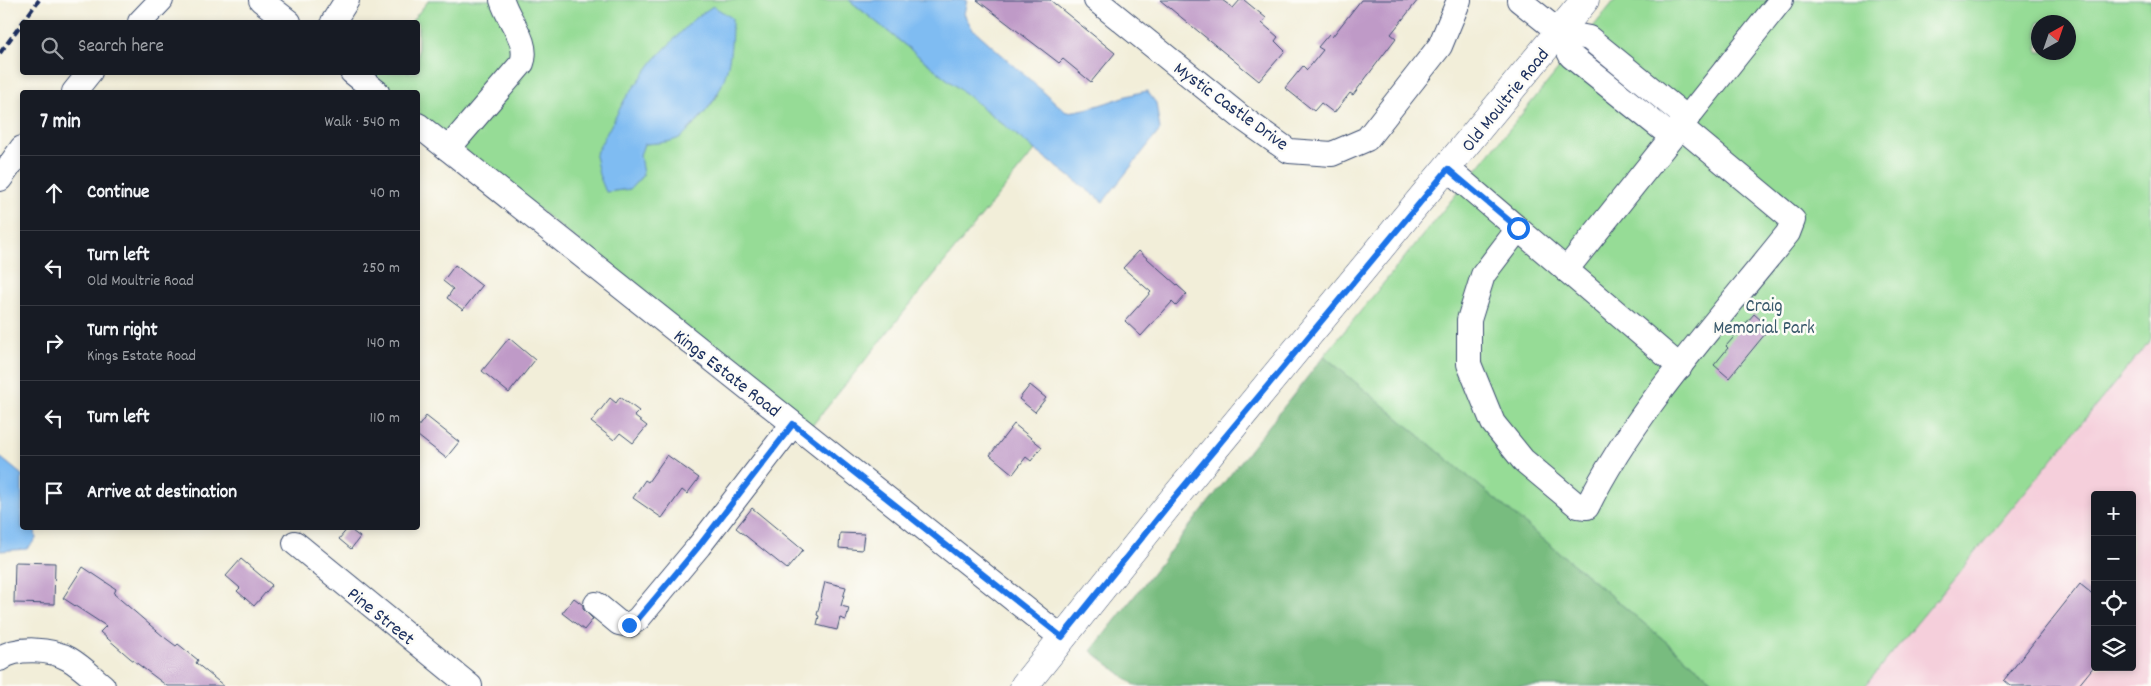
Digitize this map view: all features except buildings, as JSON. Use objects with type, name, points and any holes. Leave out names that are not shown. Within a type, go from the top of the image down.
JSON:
[{"type":"main road","name":"Old Moultrie Road","points":[[1024,686],[1170,503],[1448,169],[1585,0]]},
{"type":"street","points":[[142,20],[161,0]]},
{"type":"street","points":[[261,0],[286,20]]},
{"type":"street","points":[[333,20],[348,0]]},
{"type":"street","points":[[448,150],[522,63],[525,54],[520,38],[505,11],[502,0]]},
{"type":"street","name":"Mystic Castle Drive","points":[[1096,0],[1241,117],[1288,151],[1332,154],[1367,139],[1440,46],[1459,0]]},
{"type":"street","points":[[1518,228],[1483,275],[1469,320],[1469,364],[1493,423],[1523,460],[1578,506],[1586,507],[1601,479],[1680,368],[1788,233],[1793,220],[1679,127],[1571,56],[1559,32],[1519,0]]},
{"type":"street","points":[[1566,270],[1781,0]]},
{"type":"street","points":[[76,90],[88,75]]},
{"type":"street","points":[[356,75],[374,90]]},
{"type":"street","name":"Kings Estate Road","points":[[420,127],[1062,637]]},
{"type":"street","points":[[0,179],[20,151]]},
{"type":"street","points":[[1448,169],[1680,368]]},
{"type":"street","points":[[596,604],[619,623],[629,625],[638,619],[699,546],[793,424]]},
{"type":"street","name":"Pine Street","points":[[295,543],[470,686]]},
{"type":"street","points":[[0,659],[24,651],[50,652],[69,659],[103,686]]},
{"type":"shaded area","points":[[2151,339],[2151,686],[1865,686]]},
{"type":"green space","points":[[429,0],[849,0],[1035,150],[811,427],[420,115],[420,90],[389,90],[370,75],[420,75],[420,20],[413,20]],"holes":[[[719,94],[696,123],[670,140],[644,144],[639,155],[643,175],[630,189],[606,192],[595,155],[608,132]]]},
{"type":"green space","name":"Craig Memorial Park","points":[[1615,0],[2151,0],[2151,339],[1865,686],[1719,686],[1324,356]]},
{"type":"green space","points":[[1324,356],[1719,686],[1136,686],[1091,651]]},
{"type":"water","points":[[849,0],[967,0],[964,14],[972,28],[1066,112],[1087,109],[1147,91],[1156,103],[1160,130],[1103,202],[1035,150]]},
{"type":"water","points":[[713,6],[732,18],[729,62],[721,87],[706,111],[681,137],[668,142],[644,144],[640,155],[643,175],[630,189],[606,192],[599,175],[595,155],[625,99],[655,59],[694,19]]},
{"type":"water","points":[[0,457],[20,473],[20,530],[35,530],[36,539],[27,549],[0,551]]},
{"type":"railway","points":[[24,20],[39,0]]},
{"type":"railway","points":[[0,53],[20,26]]},
{"type":"route","points":[[629,625],[638,619],[699,546],[793,424],[1062,637],[1170,503],[1448,169],[1518,228]]}]
